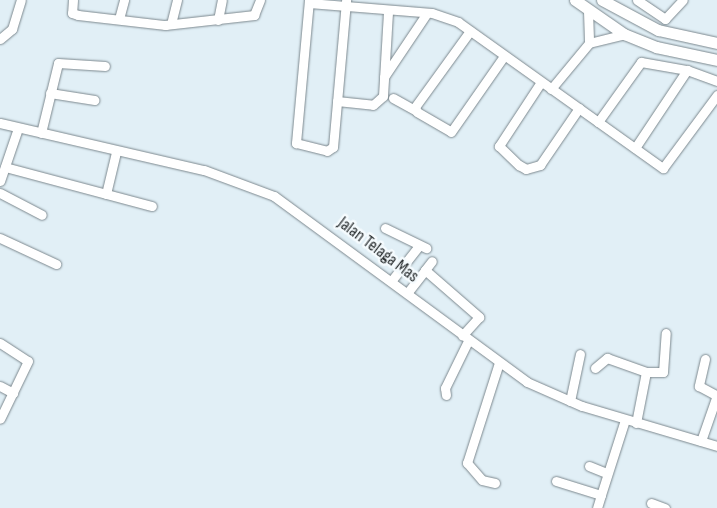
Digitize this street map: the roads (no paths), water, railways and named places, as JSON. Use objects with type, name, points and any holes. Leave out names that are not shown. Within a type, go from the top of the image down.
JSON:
[{"type":"street","points":[[0,39],[12,29],[21,0]]},
{"type":"street","points":[[72,0],[72,13],[78,15],[171,24],[254,15],[260,0]]},
{"type":"street","points":[[119,19],[124,0]]},
{"type":"street","points":[[171,24],[177,0]]},
{"type":"street","points":[[218,20],[222,0]]},
{"type":"street","points":[[575,0],[588,11],[624,34],[656,47],[717,60]]},
{"type":"street","points":[[602,0],[658,30],[717,43]]},
{"type":"street","points":[[637,0],[665,19],[683,0]]},
{"type":"street","points":[[346,3],[332,149],[297,145],[309,2],[346,3],[369,5],[388,12],[427,13],[470,31],[660,167],[667,167],[717,95]]},
{"type":"street","points":[[588,11],[589,43]]},
{"type":"street","points":[[337,101],[378,102],[384,96],[388,12]]},
{"type":"street","points":[[384,77],[427,13]]},
{"type":"street","points":[[415,110],[470,31]]},
{"type":"street","points":[[551,89],[589,43],[624,34]]},
{"type":"street","points":[[393,98],[451,132],[504,56]]},
{"type":"street","points":[[41,133],[50,94],[61,62],[105,66]]},
{"type":"street","points":[[598,122],[638,63],[688,70],[717,81]]},
{"type":"street","points":[[635,148],[688,70]]},
{"type":"street","points":[[541,82],[500,146],[526,170],[540,165],[578,108]]},
{"type":"street","points":[[50,94],[94,100]]},
{"type":"street","name":"Jalan Telaga Mas","points":[[0,123],[116,152],[204,170],[274,196],[392,280],[499,364],[570,401],[636,424],[717,446]]},
{"type":"street","points":[[0,181],[18,128]]},
{"type":"street","points":[[106,194],[116,152]]},
{"type":"street","points":[[5,167],[152,206]]},
{"type":"street","points":[[0,193],[42,215]]},
{"type":"street","points":[[385,228],[422,248],[392,280]]},
{"type":"street","points":[[0,238],[56,264]]},
{"type":"street","points":[[408,292],[432,261]]},
{"type":"street","points":[[425,270],[481,319],[465,338],[445,388],[446,395]]},
{"type":"street","points":[[595,368],[607,358],[646,372],[663,372],[666,333]]},
{"type":"street","points":[[0,343],[28,361],[0,419]]},
{"type":"street","points":[[570,401],[580,354]]},
{"type":"street","points":[[701,441],[716,395],[699,386],[705,359]]},
{"type":"street","points":[[495,483],[482,480],[467,463],[499,364]]},
{"type":"street","points":[[636,424],[646,372]]},
{"type":"street","points":[[0,386],[13,393]]},
{"type":"street","points":[[597,508],[606,473],[625,420]]},
{"type":"street","points":[[589,466],[606,473]]},
{"type":"street","points":[[556,480],[600,495]]},
{"type":"street","points":[[651,503],[665,508]]}]
